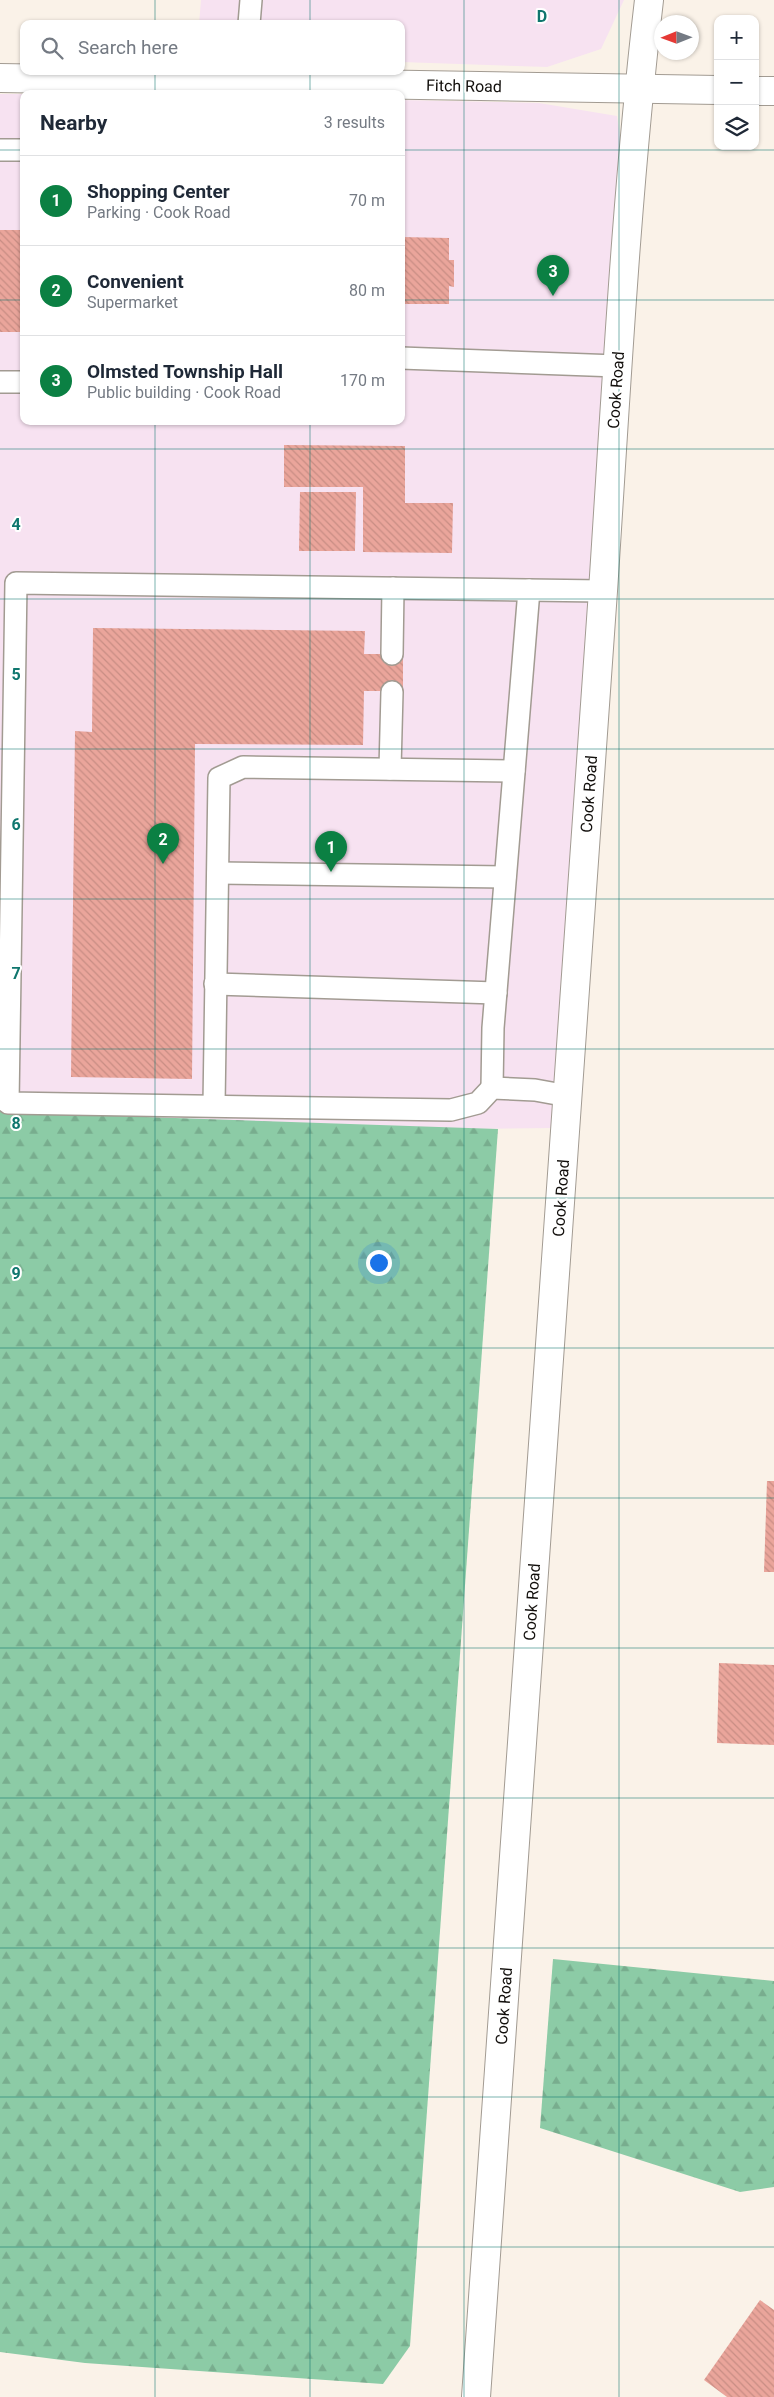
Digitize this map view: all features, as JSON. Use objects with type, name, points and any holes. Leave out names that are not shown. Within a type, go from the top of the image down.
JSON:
[{"type":"street","name":"Cook Road","points":[[476,2397],[568,1096],[617,366],[639,89],[649,0]]},
{"type":"street","name":"Fitch Road","points":[[0,78],[86,87],[248,77],[322,89],[714,90]]},
{"type":"street","points":[[759,90],[774,91]]},
{"type":"lane","points":[[249,20],[251,0]]},
{"type":"lane","points":[[0,150],[20,150]]},
{"type":"lane","points":[[405,358],[617,366]]},
{"type":"lane","points":[[0,382],[20,382]]},
{"type":"lane","points":[[529,590],[496,993],[492,1088],[478,1103],[451,1110],[8,1103],[16,583],[603,591]]},
{"type":"lane","points":[[392,654],[394,588]]},
{"type":"lane","points":[[390,769],[392,692]]},
{"type":"lane","points":[[214,1105],[219,778],[242,767],[514,771]]},
{"type":"lane","points":[[218,874],[505,878]]},
{"type":"lane","points":[[215,984],[496,993]]},
{"type":"lane","points":[[492,1088],[536,1090],[568,1096]]},
{"type":"shaded area","points":[[201,0],[624,0],[601,49],[547,67],[405,62],[405,20],[199,20]]},
{"type":"shaded area","points":[[0,94],[20,94],[20,425],[405,425],[405,100],[539,103],[617,116],[625,172],[601,406],[553,1128],[471,1129],[0,1112]]},
{"type":"green space","points":[[0,1112],[498,1129],[410,2346],[383,2384],[85,2363],[0,2352]]},
{"type":"green space","points":[[553,1959],[774,1981],[774,2187],[740,2192],[540,2128]]},
{"type":"building","points":[[0,230],[20,230],[20,332],[0,332]]},
{"type":"building","points":[[405,237],[449,238],[449,260],[454,260],[454,287],[449,286],[449,304],[405,304]]},
{"type":"building","points":[[284,445],[405,446],[405,503],[453,503],[452,553],[363,552],[363,487],[284,487]]},
{"type":"building","points":[[300,492],[356,492],[355,551],[299,551]]},
{"type":"building","points":[[93,628],[365,631],[364,654],[403,654],[403,691],[364,691],[363,745],[195,744],[192,1079],[71,1077],[75,731],[92,732]]},
{"type":"building","points":[[767,1481],[774,1481],[774,1572],[764,1572]]},
{"type":"building","points":[[719,1663],[774,1665],[774,1745],[717,1743]]},
{"type":"building","points":[[760,2300],[774,2310],[774,2397],[727,2397],[704,2380]]},
{"type":"place","name":"Olmsted Township Hall","points":[[553,296]]},
{"type":"place","name":"Convenient","points":[[163,864]]},
{"type":"place","name":"Shopping Center","points":[[331,872]]}]
